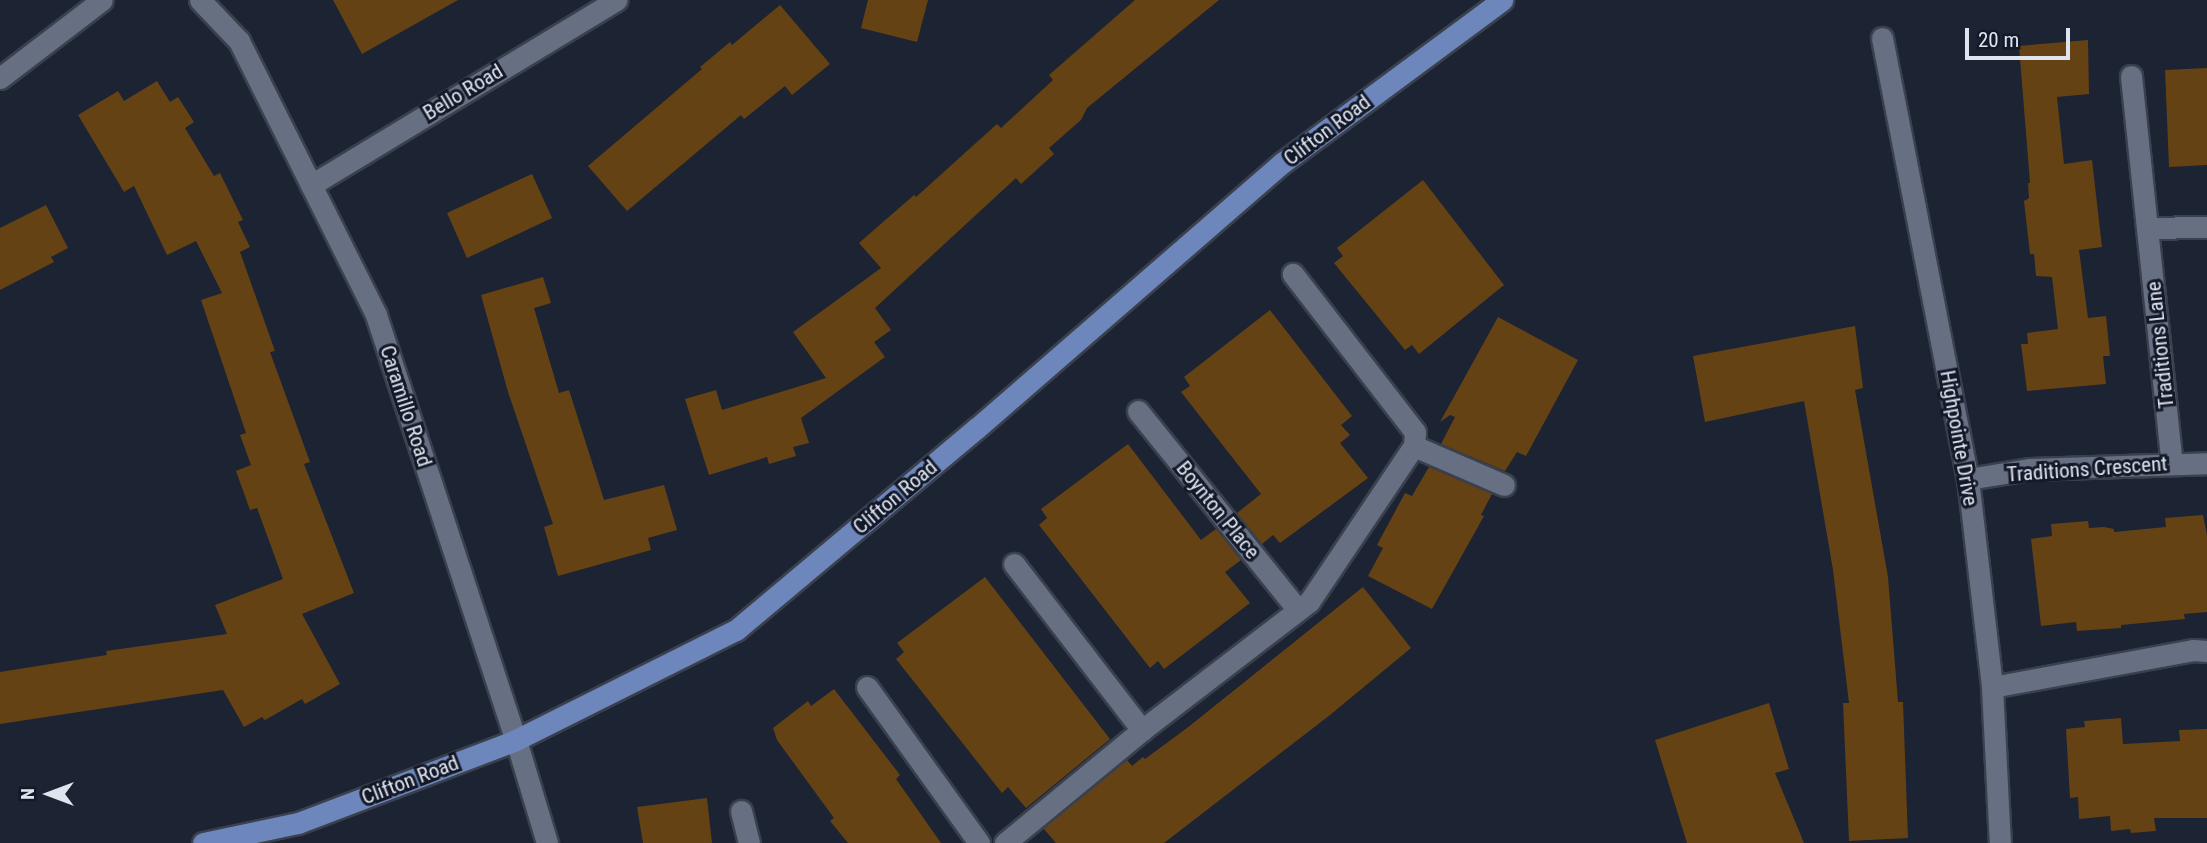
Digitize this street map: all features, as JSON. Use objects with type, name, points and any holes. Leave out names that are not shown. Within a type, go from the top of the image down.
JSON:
[{"type":"main road","name":"Clifton Road","points":[[203,843],[298,823],[516,740],[736,630],[977,428],[1282,163],[1502,0]]},
{"type":"street","points":[[0,78],[102,0]]},
{"type":"street","name":"Caramillo Road","points":[[200,0],[239,41],[376,315],[516,740],[547,843]]},
{"type":"street","name":"Bello Road","points":[[311,185],[616,0]]},
{"type":"street","name":"Highpointe Drive","points":[[1882,38],[1968,479],[1992,687],[2000,843]]},
{"type":"street","name":"Traditions Lane","points":[[2131,76],[2172,463]]},
{"type":"street","points":[[2147,228],[2207,227]]},
{"type":"street","points":[[1005,843],[1142,730],[1310,602],[1414,446],[1415,432],[1293,274]]},
{"type":"street","name":"Boynton Place","points":[[1138,411],[1298,610]]},
{"type":"street","points":[[1414,446],[1504,485]]},
{"type":"street","name":"Traditions Crescent","points":[[1968,479],[2030,469],[2207,463]]},
{"type":"street","points":[[1014,564],[1142,730]]},
{"type":"street","points":[[1992,687],[2193,650],[2207,651]]},
{"type":"street","points":[[867,687],[979,843]]},
{"type":"street","points":[[741,811],[749,843]]},
{"type":"building","points":[[333,0],[458,0],[362,54]]},
{"type":"building","points":[[868,0],[928,0],[917,42],[861,28]]},
{"type":"building","points":[[1135,0],[1219,0],[1087,108],[1081,120],[1049,148],[1054,154],[1021,184],[1016,178],[875,308],[891,330],[874,342],[885,357],[801,418],[809,443],[793,447],[796,456],[769,464],[767,457],[709,475],[685,399],[716,390],[722,410],[826,378],[793,332],[881,268],[859,243],[914,195],[916,197],[997,124],[1001,128],[1053,80],[1049,75]]},
{"type":"building","points":[[780,5],[830,64],[792,95],[785,86],[744,119],[741,115],[627,211],[588,166],[702,69],[700,67],[730,42],[732,45]]},
{"type":"building","points":[[2088,40],[2089,94],[2057,97],[2064,164],[2092,160],[2102,247],[2079,250],[2088,318],[2106,316],[2110,356],[2103,356],[2106,384],[2027,391],[2021,344],[2028,344],[2027,333],[2058,329],[2052,277],[2036,276],[2034,254],[2030,254],[2024,201],[2029,198],[2030,183],[2019,46]]},
{"type":"building","points":[[2207,68],[2207,165],[2169,167],[2165,70]]},
{"type":"building","points":[[157,81],[170,102],[178,97],[194,122],[185,128],[214,176],[220,173],[243,220],[238,222],[250,247],[240,252],[275,351],[270,352],[310,462],[304,464],[354,593],[302,614],[340,684],[305,704],[302,699],[265,720],[262,717],[244,727],[223,690],[0,724],[0,672],[107,655],[106,651],[227,634],[215,605],[283,579],[257,508],[250,510],[236,471],[251,465],[240,435],[246,433],[201,300],[222,293],[196,241],[167,255],[134,186],[124,192],[78,115],[118,91],[124,101]]},
{"type":"building","points":[[532,174],[552,218],[467,258],[447,213]]},
{"type":"building","points":[[1423,180],[1504,285],[1419,354],[1412,345],[1405,350],[1334,263],[1343,256],[1337,248]]},
{"type":"building","points":[[46,205],[68,248],[51,257],[54,262],[0,290],[0,228]]},
{"type":"building","points":[[543,277],[551,303],[534,308],[559,393],[569,390],[604,500],[664,485],[677,530],[648,538],[651,550],[558,576],[544,527],[553,524],[508,392],[481,295]]},
{"type":"building","points":[[1270,310],[1352,416],[1341,425],[1350,435],[1340,443],[1368,478],[1280,543],[1273,535],[1262,544],[1237,513],[1261,494],[1181,392],[1190,386],[1184,377]]},
{"type":"building","points":[[1498,317],[1578,360],[1526,456],[1517,452],[1505,471],[1441,444],[1455,417],[1450,415],[1440,422]]},
{"type":"building","points":[[1855,326],[1863,388],[1855,390],[1888,577],[1898,702],[1903,702],[1908,838],[1849,841],[1843,703],[1849,703],[1833,570],[1804,401],[1705,422],[1693,356]]},
{"type":"building","points":[[1128,444],[1201,540],[1216,529],[1241,560],[1225,572],[1250,603],[1164,669],[1158,661],[1150,668],[1039,525],[1047,518],[1041,509]]},
{"type":"building","points":[[1429,467],[1492,494],[1481,515],[1484,516],[1432,609],[1368,576],[1383,548],[1377,545],[1405,493],[1412,496]]},
{"type":"building","points":[[2203,515],[2207,535],[2207,612],[2184,614],[2185,619],[2121,625],[2121,628],[2077,631],[2076,622],[2041,626],[2031,539],[2052,536],[2051,524],[2088,521],[2089,528],[2104,527],[2114,529],[2114,532],[2166,527],[2165,518]]},
{"type":"building","points":[[985,577],[1110,739],[1026,808],[1008,787],[1002,793],[896,659],[904,652],[897,643]]},
{"type":"building","points":[[1363,587],[1411,648],[1330,715],[1164,843],[1056,843],[1043,828],[1127,760],[1132,766],[1187,728]]},
{"type":"building","points":[[834,689],[900,775],[896,779],[941,843],[848,843],[830,821],[834,818],[777,740],[773,728],[808,701],[811,706]]},
{"type":"building","points":[[1769,703],[1789,769],[1775,773],[1804,843],[1687,843],[1655,740]]},
{"type":"building","points":[[2121,718],[2123,744],[2180,741],[2179,730],[2207,729],[2207,818],[2154,818],[2156,831],[2131,833],[2130,829],[2111,831],[2110,816],[2079,819],[2078,797],[2070,798],[2066,729],[2085,727],[2084,721]]},
{"type":"building","points":[[707,798],[712,843],[643,843],[637,807]]}]
